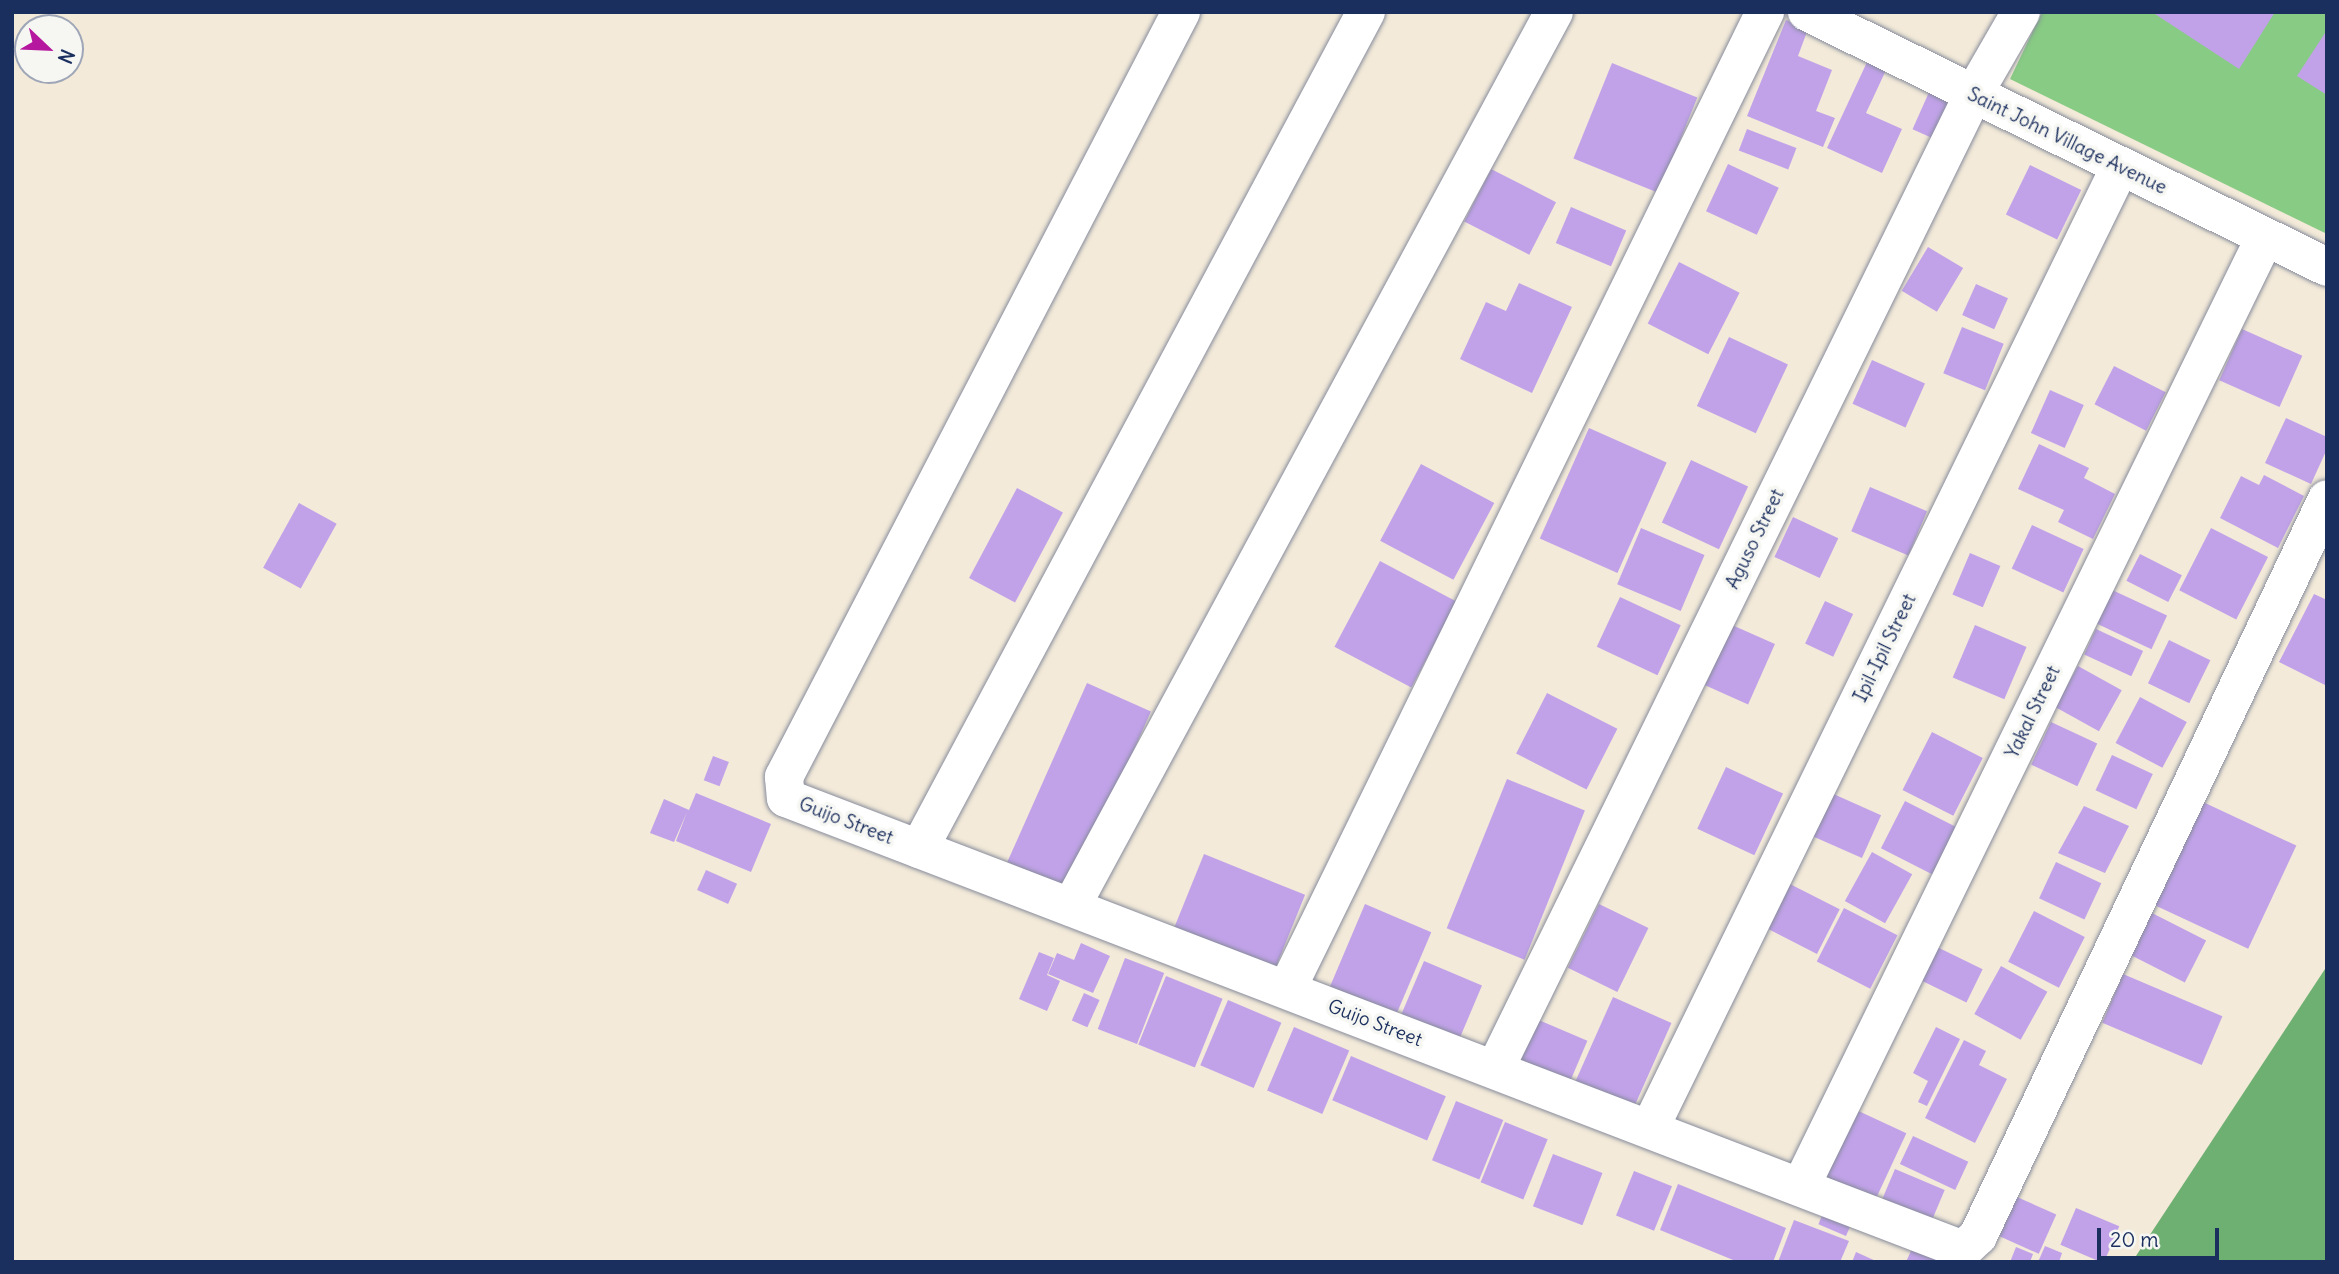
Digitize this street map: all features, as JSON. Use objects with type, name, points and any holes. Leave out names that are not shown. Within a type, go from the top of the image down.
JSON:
[{"type":"street","name":"Guijo Street","points":[[1181,12],[784,777],[786,798],[1964,1250],[1978,1236],[2327,499]]},
{"type":"street","points":[[919,849],[1366,12]]},
{"type":"street","points":[[1071,907],[1554,12]]},
{"type":"street","points":[[1287,989],[1765,12]]},
{"type":"street","name":"Saint John Village Avenue","points":[[1807,12],[2327,267]]},
{"type":"street","name":"Aguso Street","points":[[1495,1069],[1973,95],[2021,12]]},
{"type":"street","name":"Ipil-Ipil Street","points":[[1650,1128],[2120,167]]},
{"type":"street","name":"Yakal Street","points":[[1801,1186],[2265,237]]},
{"type":"green space","points":[[2042,12],[2327,12],[2327,234],[2010,79]]},
{"type":"green space","points":[[2327,966],[2327,1262],[2132,1262]]},
{"type":"building","points":[[2152,12],[2275,12],[2239,69]]},
{"type":"building","points":[[1786,20],[1808,29],[1798,56],[1832,70],[1816,111],[1835,118],[1823,147],[1747,116]]},
{"type":"building","points":[[2327,30],[2327,95],[2297,76]]},
{"type":"building","points":[[1868,60],[1887,68],[1866,113],[1902,129],[1882,173],[1827,148]]},
{"type":"building","points":[[1612,63],[1697,97],[1659,193],[1573,158]]},
{"type":"building","points":[[1930,90],[1955,101],[1937,140],[1913,129]]},
{"type":"building","points":[[1747,129],[1796,148],[1788,169],[1739,150]]},
{"type":"building","points":[[1728,164],[1779,188],[1757,235],[1706,211]]},
{"type":"building","points":[[2030,165],[2081,190],[2057,239],[2006,214]]},
{"type":"building","points":[[1491,169],[1556,202],[1529,255],[1464,222]]},
{"type":"building","points":[[1571,207],[1626,230],[1611,266],[1556,243]]},
{"type":"building","points":[[1928,247],[1963,268],[1937,312],[1902,291]]},
{"type":"building","points":[[1679,262],[1740,293],[1708,354],[1648,323]]},
{"type":"building","points":[[1519,283],[1572,307],[1532,393],[1460,359],[1486,302],[1506,311]]},
{"type":"building","points":[[1976,284],[2008,298],[1994,329],[1962,315]]},
{"type":"building","points":[[1962,327],[2004,344],[1985,390],[1943,373]]},
{"type":"building","points":[[2242,329],[2302,356],[2280,407],[2219,380]]},
{"type":"building","points":[[1729,337],[1788,364],[1756,433],[1697,406]]},
{"type":"building","points":[[1872,360],[1925,384],[1905,427],[1852,404]]},
{"type":"building","points":[[2114,366],[2166,392],[2146,431],[2094,404]]},
{"type":"building","points":[[2050,390],[2084,405],[2065,448],[2031,433]]},
{"type":"building","points":[[2286,418],[2327,437],[2327,449],[2311,484],[2265,463]]},
{"type":"building","points":[[1589,428],[1667,463],[1617,573],[1540,539]]},
{"type":"building","points":[[2039,444],[2089,468],[2084,478],[2115,494],[2093,539],[2058,522],[2064,510],[2018,489]]},
{"type":"building","points":[[1691,460],[1748,487],[1719,549],[1662,523]]},
{"type":"building","points":[[1421,464],[1494,503],[1453,580],[1380,541]]},
{"type":"building","points":[[2264,475],[2304,496],[2278,548],[2220,518],[2241,476],[2259,485]]},
{"type":"building","points":[[1870,487],[1927,511],[1908,555],[1851,531]]},
{"type":"building","points":[[1017,488],[1063,512],[1015,602],[969,578]]},
{"type":"building","points":[[299,503],[337,524],[301,589],[263,568]]},
{"type":"building","points":[[1793,517],[1838,538],[1820,578],[1774,557]]},
{"type":"building","points":[[2032,525],[2084,549],[2063,593],[2012,569]]},
{"type":"building","points":[[1641,528],[1705,555],[1681,611],[1617,584]]},
{"type":"building","points":[[2211,528],[2268,557],[2236,619],[2179,590]]},
{"type":"building","points":[[1970,553],[2000,566],[1983,607],[1952,594]]},
{"type":"building","points":[[2140,554],[2182,575],[2168,602],[2126,581]]},
{"type":"building","points":[[1380,561],[1457,602],[1411,687],[1334,647]]},
{"type":"building","points":[[2110,589],[2167,616],[2151,649],[2094,623]]},
{"type":"building","points":[[2314,594],[2327,600],[2327,686],[2279,662]]},
{"type":"building","points":[[1620,597],[1681,625],[1657,675],[1597,647]]},
{"type":"building","points":[[1825,601],[1853,614],[1833,657],[1805,644]]},
{"type":"building","points":[[1732,625],[1775,644],[1748,704],[1705,685]]},
{"type":"building","points":[[1975,625],[2027,647],[2004,699],[1953,677]]},
{"type":"building","points":[[2096,629],[2143,651],[2131,676],[2084,654]]},
{"type":"building","points":[[2169,640],[2210,660],[2189,703],[2148,683]]},
{"type":"building","points":[[2078,666],[2122,690],[2099,731],[2055,707]]},
{"type":"building","points":[[1087,683],[1151,711],[1071,891],[1007,862]]},
{"type":"building","points":[[1547,693],[1617,729],[1587,789],[1516,754]]},
{"type":"building","points":[[2140,697],[2187,722],[2162,768],[2116,743]]},
{"type":"building","points":[[2051,722],[2097,744],[2077,786],[2031,765]]},
{"type":"building","points":[[1932,732],[1983,758],[1953,816],[1902,790]]},
{"type":"building","points":[[2112,755],[2153,774],[2136,809],[2096,790]]},
{"type":"building","points":[[713,756],[729,762],[720,786],[704,780]]},
{"type":"building","points":[[1726,767],[1783,794],[1754,855],[1697,829]]},
{"type":"building","points":[[1507,779],[1585,810],[1525,960],[1447,928]]},
{"type":"building","points":[[1829,792],[1881,815],[1862,858],[1810,835]]},
{"type":"building","points":[[696,793],[771,824],[751,872],[676,841],[687,812],[674,842],[650,833],[664,799],[689,810]]},
{"type":"building","points":[[1905,801],[1962,830],[1938,877],[1881,848]]},
{"type":"building","points":[[2203,802],[2296,846],[2248,949],[2155,905]]},
{"type":"building","points":[[2084,806],[2129,826],[2105,873],[2058,853]]},
{"type":"building","points":[[1872,852],[1912,874],[1885,923],[1845,901]]},
{"type":"building","points":[[1204,854],[1305,895],[1272,976],[1171,936]]},
{"type":"building","points":[[2056,862],[2101,883],[2084,919],[2039,898]]},
{"type":"building","points":[[706,870],[737,884],[728,904],[697,890]]},
{"type":"building","points":[[1788,883],[1840,909],[1817,954],[1765,928]]},
{"type":"building","points":[[1365,904],[1431,932],[1395,1017],[1329,989]]},
{"type":"building","points":[[1599,904],[1648,928],[1617,992],[1568,968]]},
{"type":"building","points":[[1844,908],[1897,935],[1870,989],[1817,961]]},
{"type":"building","points":[[2034,911],[2085,937],[2059,988],[2008,962]]},
{"type":"building","points":[[2150,912],[2206,941],[2185,982],[2129,954]]},
{"type":"building","points":[[1081,943],[1110,956],[1093,993],[1048,974],[1057,953],[1074,960]]},
{"type":"building","points":[[1935,946],[1983,969],[1966,1002],[1919,979]]},
{"type":"building","points":[[1039,952],[1054,958],[1047,975],[1060,981],[1047,1011],[1019,999]]},
{"type":"building","points":[[1125,958],[1164,973],[1137,1044],[1098,1029]]},
{"type":"building","points":[[1424,961],[1482,986],[1456,1047],[1398,1023]]},
{"type":"building","points":[[2001,966],[2047,992],[2021,1040],[1974,1014]]},
{"type":"building","points":[[2123,974],[2222,1016],[2202,1065],[2102,1023]]},
{"type":"building","points":[[1166,976],[1223,999],[1195,1067],[1138,1045]]},
{"type":"building","points":[[1084,993],[1100,1000],[1087,1027],[1072,1020]]},
{"type":"building","points":[[1613,997],[1671,1023],[1629,1118],[1571,1092]]},
{"type":"building","points":[[1228,1000],[1281,1023],[1254,1088],[1200,1065]]},
{"type":"building","points":[[1534,1018],[1587,1041],[1566,1092],[1512,1070]]},
{"type":"building","points":[[1294,1027],[1349,1050],[1322,1114],[1267,1091]]},
{"type":"building","points":[[1936,1027],[1960,1039],[1927,1106],[1918,1102],[1928,1081],[1913,1073]]},
{"type":"building","points":[[1964,1040],[1986,1051],[1979,1065],[2007,1079],[1975,1143],[1925,1118]]},
{"type":"building","points":[[1351,1056],[1446,1096],[1427,1140],[1332,1100]]},
{"type":"building","points":[[1456,1101],[1503,1120],[1479,1179],[1432,1160]]},
{"type":"building","points":[[1852,1108],[1906,1133],[1871,1209],[1817,1184]]},
{"type":"building","points":[[1505,1122],[1548,1139],[1523,1199],[1481,1182]]},
{"type":"building","points":[[1913,1136],[1968,1162],[1955,1190],[1900,1164]]},
{"type":"building","points":[[1553,1154],[1602,1173],[1582,1225],[1533,1206]]},
{"type":"building","points":[[1895,1169],[1945,1190],[1929,1226],[1880,1205]]},
{"type":"building","points":[[1634,1171],[1672,1186],[1654,1231],[1616,1216]]},
{"type":"building","points":[[1678,1184],[1786,1228],[1773,1262],[1738,1262],[1660,1230]]},
{"type":"building","points":[[2017,1197],[2056,1214],[2039,1254],[2000,1236]]},
{"type":"building","points":[[1827,1204],[1855,1216],[1846,1236],[1818,1224]]},
{"type":"building","points":[[2076,1208],[2119,1226],[2104,1262],[2060,1245]]},
{"type":"building","points":[[1794,1220],[1849,1241],[1840,1262],[1778,1262]]},
{"type":"building","points":[[1914,1244],[1941,1262],[1906,1262]]},
{"type":"building","points":[[2045,1246],[2062,1253],[2059,1262],[2038,1262]]},
{"type":"building","points":[[2016,1247],[2033,1254],[2030,1262],[2010,1262]]},
{"type":"building","points":[[1856,1252],[1878,1262],[1852,1262]]}]
